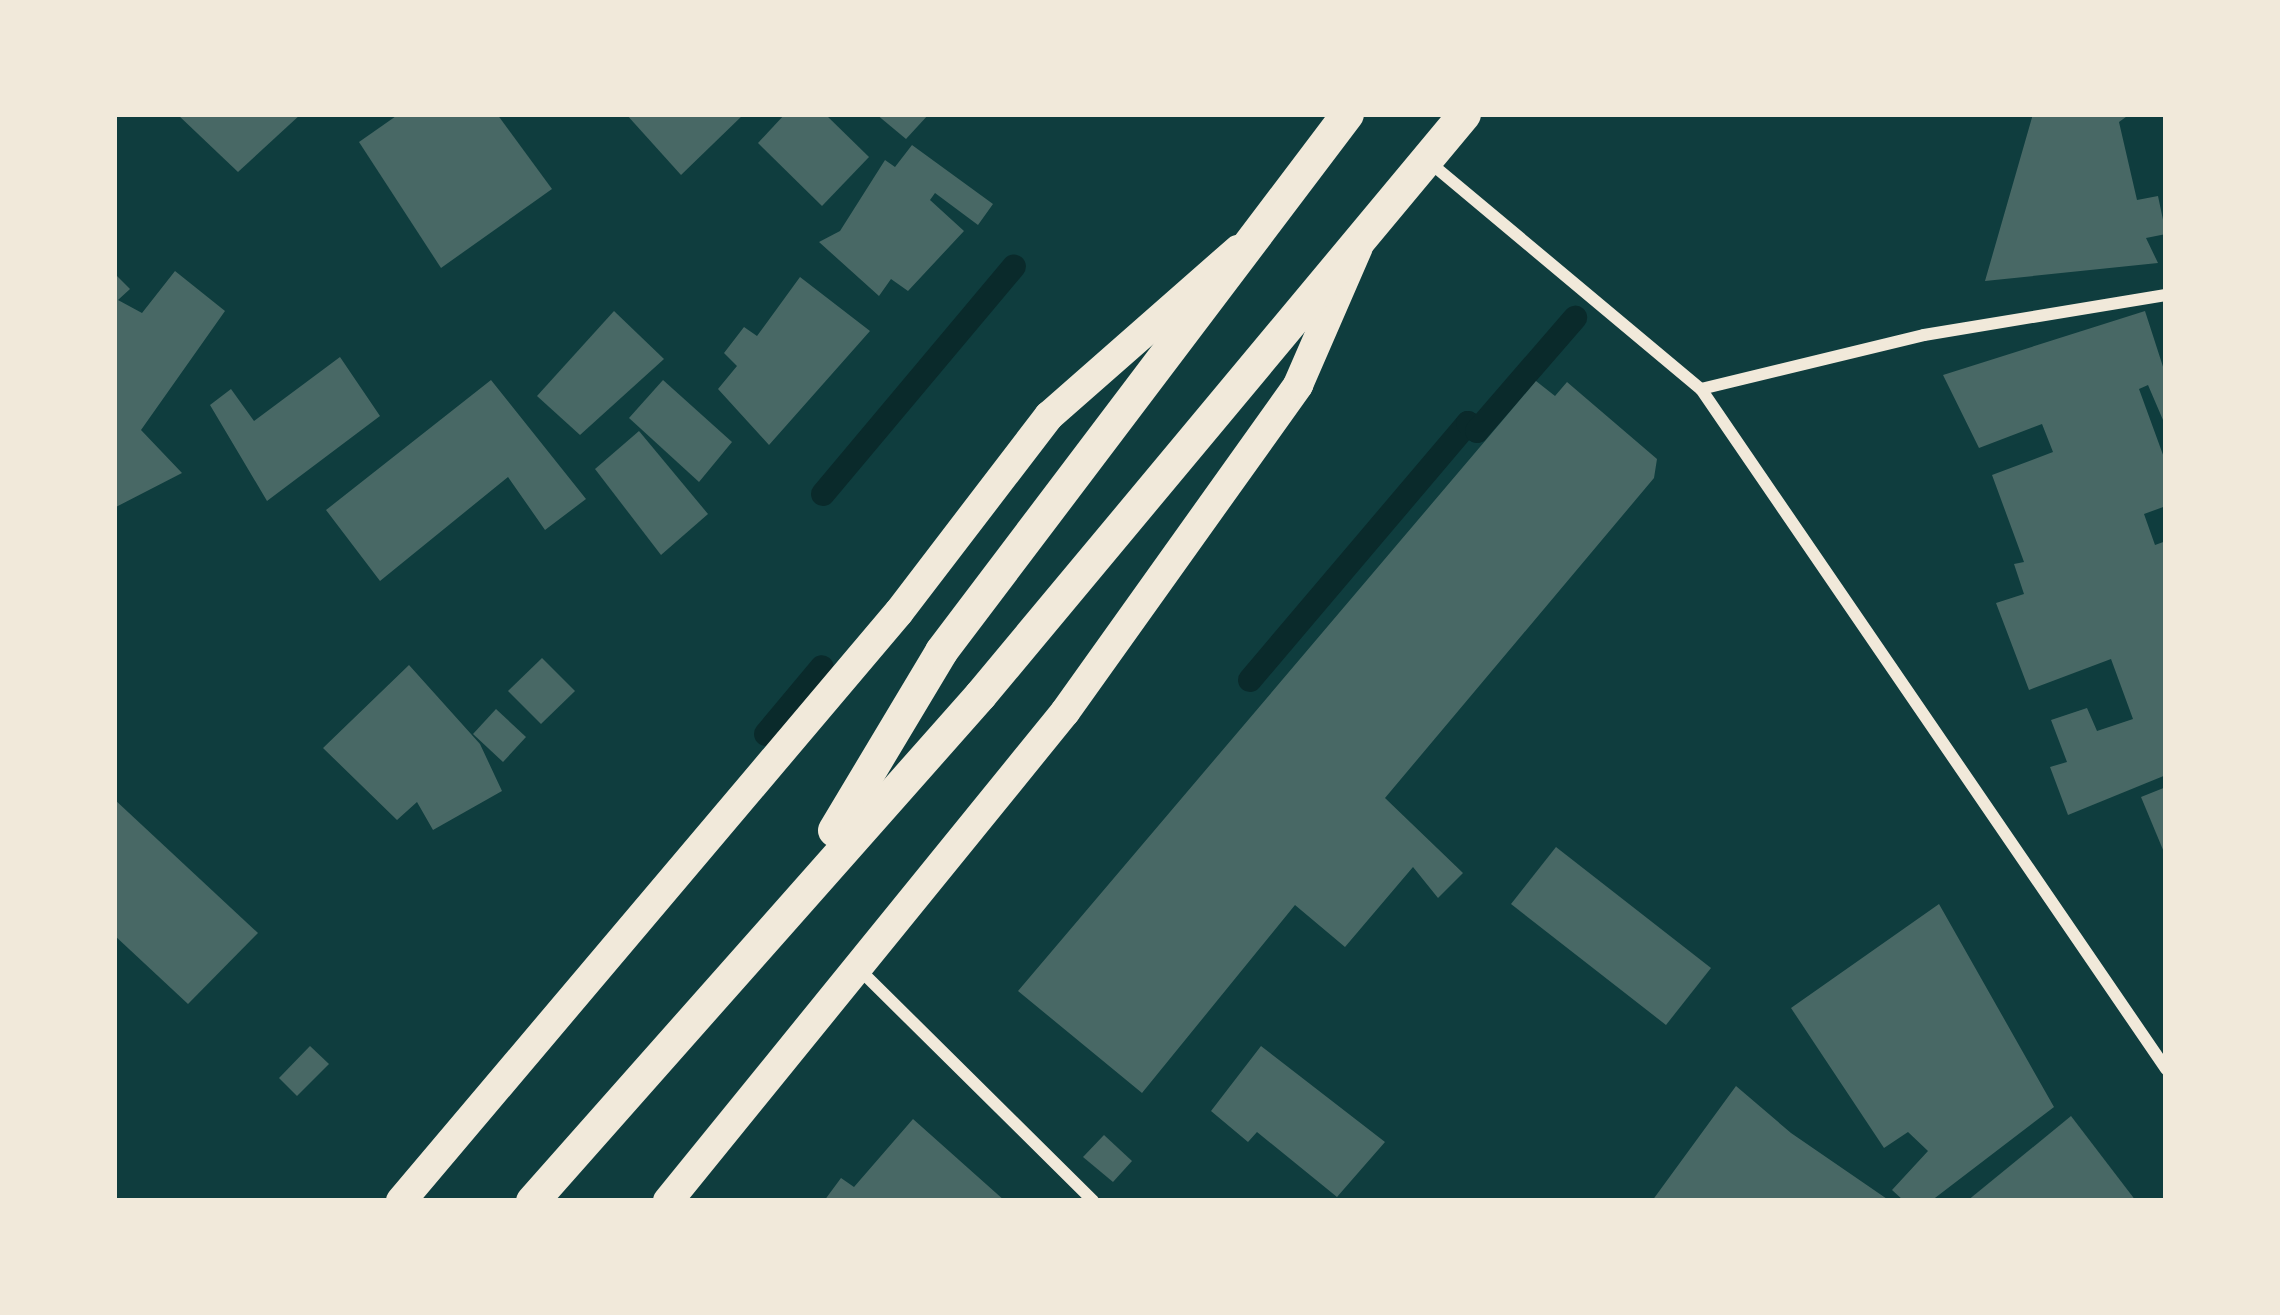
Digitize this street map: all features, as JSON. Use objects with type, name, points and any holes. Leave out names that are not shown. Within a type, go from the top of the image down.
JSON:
[{"type":"highway","points":[[802,883],[941,651],[1346,114]]},
{"type":"highway","points":[[532,1201],[802,883],[980,695],[1464,114]]},
{"type":"main road","points":[[401,1201],[899,612],[1049,416],[1248,243]]},
{"type":"main road","points":[[668,1201],[863,973],[1298,385],[1359,243]]},
{"type":"street","points":[[1427,160],[1701,389],[2166,1069]]},
{"type":"street","points":[[1701,389],[1946,331],[2166,295]]},
{"type":"street","points":[[863,973],[1093,1201]]},
{"type":"building","points":[[177,114],[301,114],[238,172]]},
{"type":"building","points":[[399,114],[497,114],[552,189],[441,268],[359,142]]},
{"type":"building","points":[[626,114],[744,114],[681,175]]},
{"type":"building","points":[[785,114],[825,114],[869,157],[822,206],[758,143]]},
{"type":"building","points":[[876,114],[929,114],[906,139]]},
{"type":"building","points":[[2033,114],[2130,114],[2119,122],[2137,200],[2158,196],[2166,234],[2146,238],[2158,263],[1985,281]]},
{"type":"building","points":[[912,145],[993,204],[978,225],[935,193],[930,200],[964,231],[908,291],[891,279],[879,296],[819,242],[840,231],[885,160],[895,167]]},
{"type":"building","points":[[175,271],[225,311],[141,430],[182,473],[114,508],[114,273],[130,289],[118,300],[142,313]]},
{"type":"building","points":[[800,277],[870,331],[769,445],[718,389],[737,366],[724,353],[744,327],[757,336]]},
{"type":"building","points":[[614,311],[664,359],[580,435],[537,396]]},
{"type":"building","points":[[2145,311],[2166,376],[2166,427],[2148,385],[2139,389],[2166,463],[2166,506],[2144,514],[2155,545],[2166,541],[2166,775],[2068,815],[2050,767],[2067,762],[2051,720],[2087,708],[2097,731],[2133,719],[2111,659],[2029,690],[1996,603],[2024,594],[2014,564],[2024,562],[1992,475],[2053,452],[2042,424],[1979,448],[1943,375]]},
{"type":"building","points":[[340,357],[380,416],[267,501],[210,405],[231,389],[254,421]]},
{"type":"building","points":[[491,380],[586,499],[545,530],[508,477],[380,581],[326,510]]},
{"type":"building","points":[[663,380],[732,442],[699,482],[629,418]]},
{"type":"building","points":[[1536,381],[1555,396],[1567,382],[1657,459],[1654,478],[1385,798],[1463,873],[1438,898],[1413,867],[1345,947],[1295,905],[1142,1093],[1018,991]]},
{"type":"building","points":[[639,431],[708,514],[661,555],[595,469]]},
{"type":"building","points":[[542,658],[575,691],[541,724],[508,691]]},
{"type":"building","points":[[409,665],[480,744],[502,791],[433,830],[417,802],[397,820],[323,748]]},
{"type":"building","points":[[496,709],[526,737],[503,762],[473,734]]},
{"type":"building","points":[[2166,787],[2166,857],[2141,797]]},
{"type":"building","points":[[114,799],[258,933],[188,1004],[114,935]]},
{"type":"building","points":[[1556,847],[1711,968],[1666,1025],[1511,904]]},
{"type":"building","points":[[1939,904],[2054,1107],[1931,1201],[1904,1201],[1892,1190],[1928,1151],[1908,1132],[1884,1148],[1791,1008]]},
{"type":"building","points":[[310,1046],[329,1064],[297,1096],[279,1078]]},
{"type":"building","points":[[1261,1046],[1385,1142],[1337,1197],[1257,1132],[1248,1142],[1211,1111]]},
{"type":"building","points":[[1736,1086],[1791,1133],[1890,1201],[1652,1201]]},
{"type":"building","points":[[2071,1116],[2136,1201],[1967,1201]]},
{"type":"building","points":[[913,1119],[1005,1201],[824,1201],[841,1178],[854,1187]]},
{"type":"building","points":[[1104,1135],[1132,1161],[1113,1182],[1083,1157]]},
{"type":"waterway","points":[[823,494],[1014,266]]},
{"type":"waterway","points":[[1250,680],[1468,423],[1477,431],[1575,318]]},
{"type":"waterway","points":[[766,734],[822,667]]}]
